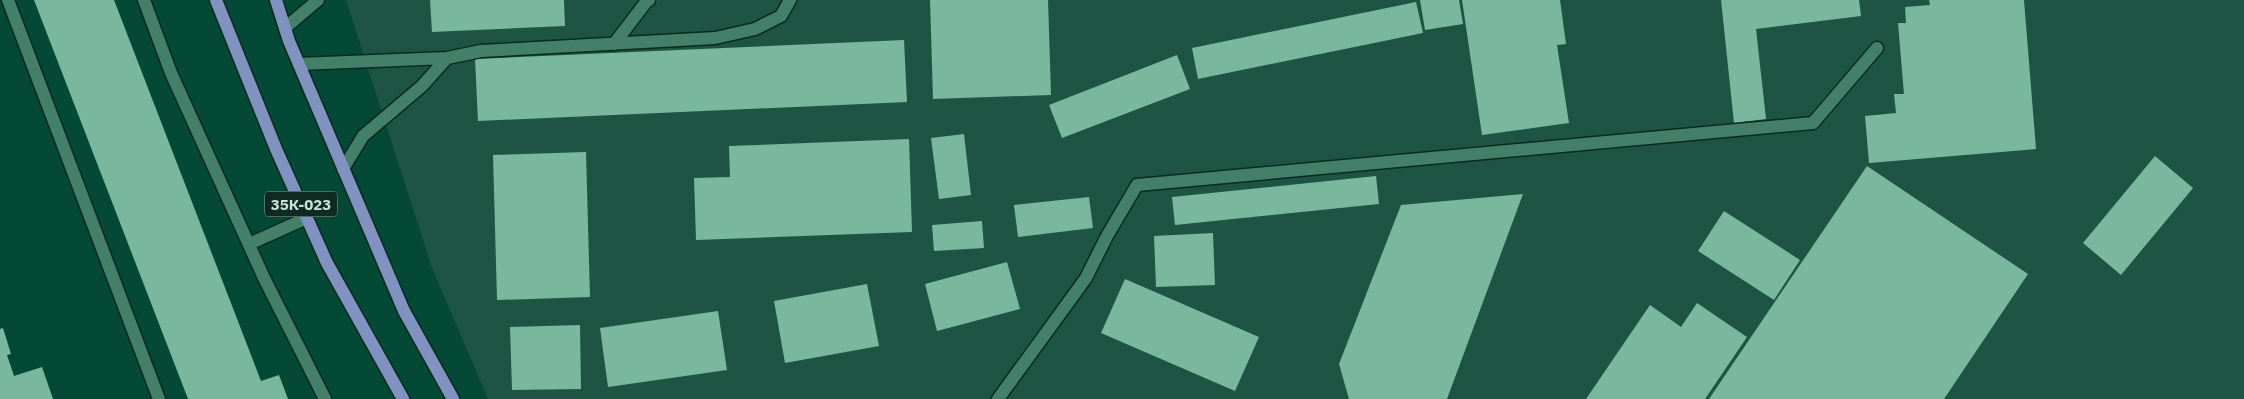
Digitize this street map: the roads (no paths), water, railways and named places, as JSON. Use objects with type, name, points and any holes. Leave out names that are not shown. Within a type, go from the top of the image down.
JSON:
[{"type":"main road","name":"35К-023","points":[[216,0],[276,149],[327,263],[403,399]]},
{"type":"main road","name":"35К-023","points":[[276,0],[299,64],[404,312],[453,399]]},
{"type":"street","points":[[8,0],[159,399]]},
{"type":"street","points":[[144,0],[171,73],[264,278],[325,399]]},
{"type":"street","points":[[285,28],[318,0]]},
{"type":"street","points":[[614,44],[649,0]]},
{"type":"street","points":[[299,64],[447,58],[481,51],[715,38],[756,29],[781,16],[790,0]]},
{"type":"street","points":[[998,399],[1086,278],[1107,236],[1137,185],[1813,123],[1877,48]]},
{"type":"street","points":[[343,169],[363,136],[422,86],[447,58]]},
{"type":"street","points":[[249,244],[307,218]]}]
